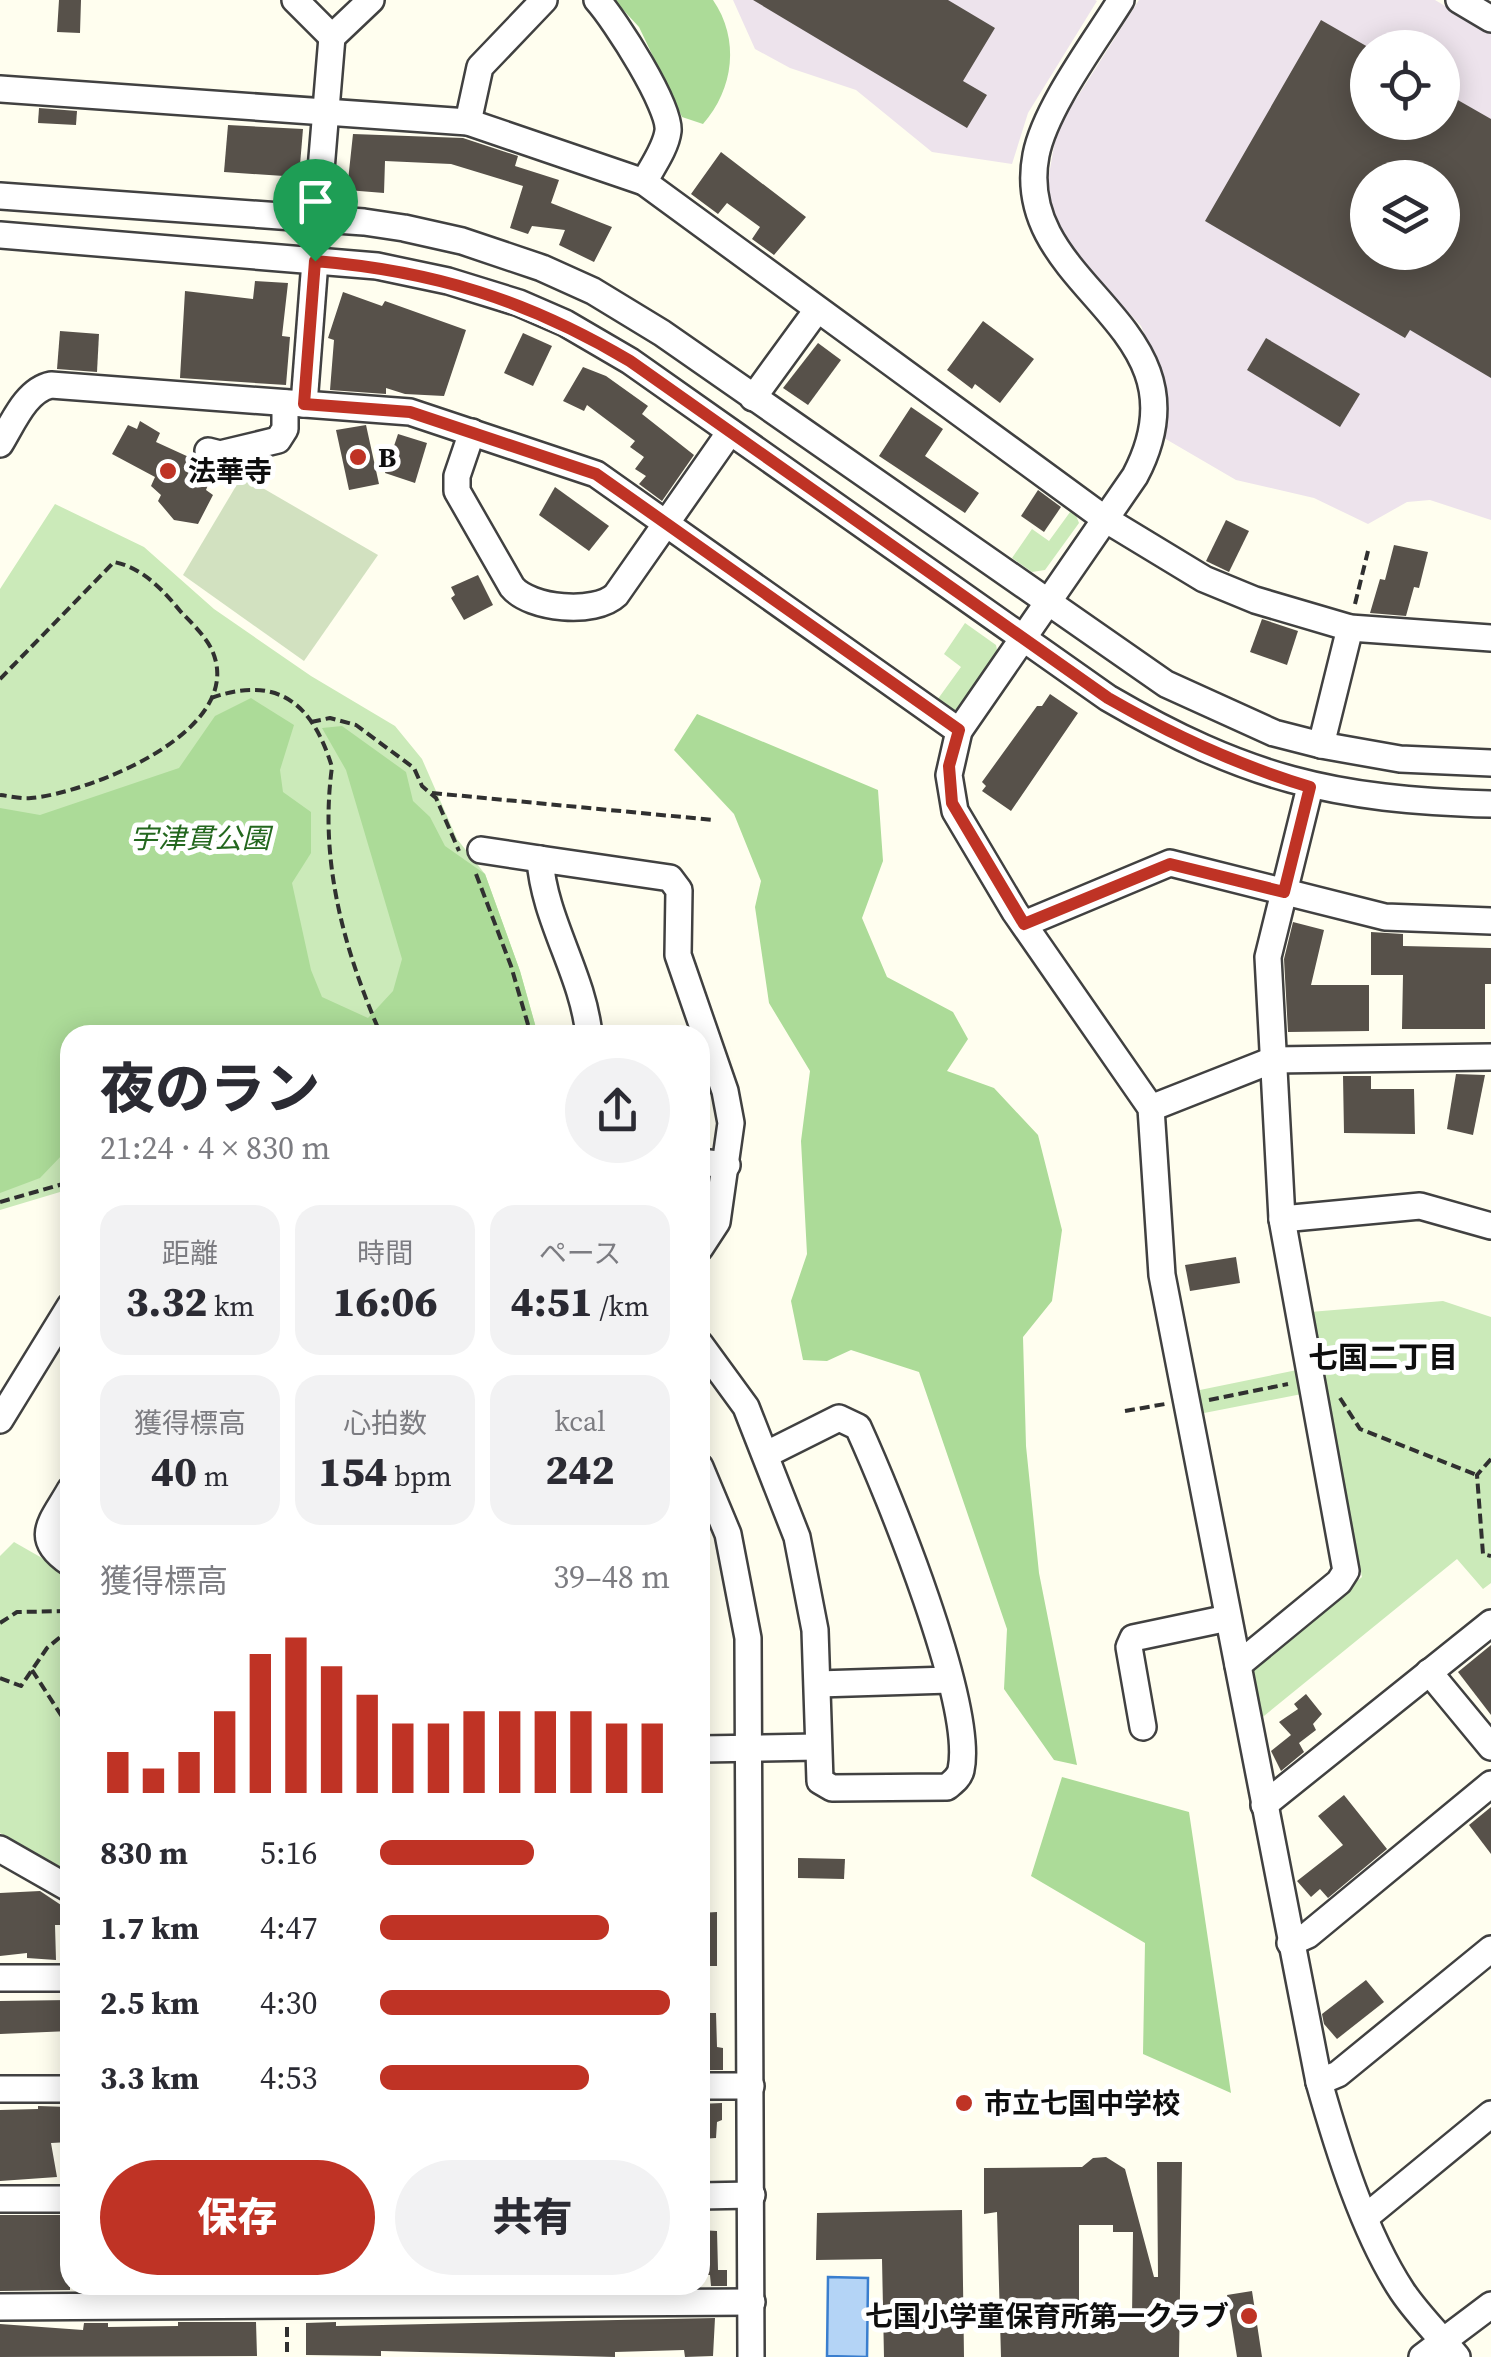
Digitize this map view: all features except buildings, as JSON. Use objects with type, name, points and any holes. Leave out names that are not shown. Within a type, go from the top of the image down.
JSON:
[{"type":"street","points":[[294,0],[332,38]]},
{"type":"street","points":[[317,218],[332,38],[371,0]]},
{"type":"street","points":[[468,122],[480,67],[544,0]]},
{"type":"street","points":[[597,0],[623,33],[667,119],[666,140],[644,182]]},
{"type":"street","points":[[1121,0],[1044,128],[1034,176],[1039,216],[1057,253],[1133,340],[1152,390],[1154,416],[1148,447],[1135,476],[959,730],[949,766],[952,803],[1024,924],[1151,1108],[1162,1274],[1319,2082],[1367,2216],[1401,2290],[1450,2349]]},
{"type":"street","points":[[1459,0],[1491,19]]},
{"type":"street","points":[[0,90],[468,122],[644,182],[1105,518],[1204,579],[1254,600],[1350,628],[1491,638]]},
{"type":"street","points":[[0,196],[364,222],[434,234],[542,268],[628,311],[1046,604],[1181,692],[1274,732],[1321,745],[1400,760],[1491,764]]},
{"type":"street","points":[[0,235],[378,266],[448,280],[518,303],[565,323],[630,361],[1022,639],[1108,698],[1188,744],[1310,787],[1382,799],[1491,804]]},
{"type":"street","points":[[208,450],[220,454],[278,440],[285,429],[295,404],[315,261]]},
{"type":"street","points":[[753,398],[817,310]]},
{"type":"street","points":[[0,444],[30,397],[40,387],[51,384],[410,412],[596,474],[959,730]]},
{"type":"street","points":[[472,432],[456,476],[457,491],[512,586],[522,597],[594,606],[608,602],[730,432]]},
{"type":"street","points":[[1321,745],[1350,628]]},
{"type":"street","points":[[1238,1665],[1339,1582],[1346,1571],[1282,1219],[1268,957],[1310,787]]},
{"type":"street","points":[[473,859],[540,859],[670,878],[677,885],[678,954],[702,1025]]},
{"type":"street","points":[[540,859],[587,1025]]},
{"type":"street","points":[[1024,924],[1170,864],[1385,916],[1491,920]]},
{"type":"street","points":[[710,1047],[731,1123],[717,1222],[710,1233]]},
{"type":"street","points":[[1151,1108],[1273,1060],[1491,1057]]},
{"type":"street","points":[[710,1163],[727,1166]]},
{"type":"street","points":[[1282,1219],[1420,1206],[1491,1226]]},
{"type":"street","points":[[0,1420],[60,1322]]},
{"type":"street","points":[[710,1366],[746,1406],[798,1537],[808,1583],[818,1684],[820,1781],[832,1788],[947,1787],[962,1768],[960,1730],[950,1680],[891,1498],[858,1427],[840,1418],[767,1454]]},
{"type":"street","points":[[710,1492],[728,1534],[748,1638],[751,2357]]},
{"type":"street","points":[[60,1507],[47,1538],[60,1557]]},
{"type":"street","points":[[1143,1727],[1129,1647],[1133,1638],[1228,1618]]},
{"type":"street","points":[[1264,1805],[1491,1623]]},
{"type":"street","points":[[1429,1672],[1491,1748]]},
{"type":"street","points":[[818,1684],[950,1680]]},
{"type":"street","points":[[710,1749],[817,1748]]},
{"type":"street","points":[[1290,1942],[1308,1935],[1491,1784]]},
{"type":"street","points":[[0,1849],[60,1883]]},
{"type":"street","points":[[1319,2082],[1338,2074],[1491,1949]]},
{"type":"street","points":[[0,1978],[60,1978]]},
{"type":"street","points":[[710,2086],[751,2086]]},
{"type":"street","points":[[0,2089],[60,2089]]},
{"type":"street","points":[[1367,2216],[1491,2114]]},
{"type":"street","points":[[710,2196],[752,2196]]},
{"type":"street","points":[[0,2199],[60,2199]]},
{"type":"street","points":[[0,2307],[292,2296],[752,2302]]},
{"type":"street","points":[[1422,2357],[1450,2349],[1491,2304]]},
{"type":"path","points":[[1350,628],[1368,551]]},
{"type":"path","points":[[0,679],[114,562],[138,570],[160,588],[210,646],[215,677],[211,698],[188,728],[162,752],[73,789],[29,798],[0,795]]},
{"type":"path","points":[[211,698],[235,690],[263,688],[296,705],[310,722],[332,767],[328,823],[334,894],[378,1025]]},
{"type":"path","points":[[310,722],[330,718],[356,725],[414,768],[422,786],[432,793],[473,859],[529,1025]]},
{"type":"path","points":[[432,793],[714,820]]},
{"type":"path","points":[[0,1202],[60,1185]]},
{"type":"path","points":[[1126,1410],[1312,1380]]},
{"type":"path","points":[[1338,1395],[1348,1416],[1360,1429],[1477,1474]]},
{"type":"path","points":[[1491,1459],[1477,1474],[1483,1554],[1491,1556]]},
{"type":"path","points":[[0,1623],[17,1612],[60,1612]]},
{"type":"path","points":[[0,1678],[21,1686],[47,1648],[60,1638]]},
{"type":"path","points":[[31,1669],[60,1714]]},
{"type":"path","points":[[287,2357],[286,2315],[292,2296]]},
{"type":"shaded area","points":[[733,0],[1097,1],[1028,113],[1012,164],[932,152],[856,90],[790,68],[755,49]]},
{"type":"shaded area","points":[[1139,0],[1435,0],[1491,33],[1491,520],[1430,500],[1407,502],[1368,524],[1314,498],[1236,480],[1164,438],[1167,411],[1158,367],[1141,326],[1069,247],[1057,226],[1047,186],[1057,129]]},
{"type":"green space","points":[[614,0],[713,0],[727,31],[730,64],[721,95],[703,124],[682,117],[639,27]]},
{"type":"green space","points":[[242,476],[378,555],[304,661],[183,575]]},
{"type":"green space","name":"宇津貫公園","points":[[55,504],[144,547],[214,609],[311,676],[395,726],[422,759],[457,839],[485,874],[535,1025],[60,1025],[60,1192],[0,1210],[0,589]]},
{"type":"green space","points":[[1073,508],[1079,523],[1045,570],[1032,572],[1012,558],[1032,529],[1049,541]]},
{"type":"green space","points":[[965,623],[996,645],[998,655],[961,709],[947,711],[935,703],[961,667],[944,654]]},
{"type":"green space","points":[[251,698],[294,725],[280,770],[283,792],[311,812],[311,853],[292,883],[311,970],[322,997],[368,1018],[393,991],[402,959],[346,770],[322,728],[342,726],[406,772],[413,801],[430,817],[445,846],[485,874],[535,1025],[60,1025],[60,1157],[40,1178],[0,1193],[0,808],[40,815],[179,768],[215,716]]},
{"type":"green space","points":[[697,714],[878,790],[883,861],[862,918],[887,977],[953,1012],[968,1039],[947,1071],[994,1088],[1038,1135],[1062,1230],[1052,1301],[1023,1337],[1026,1446],[1039,1573],[1077,1765],[1054,1760],[1004,1689],[1007,1629],[919,1372],[851,1350],[827,1361],[803,1360],[791,1301],[807,1254],[801,1141],[810,1071],[769,1003],[755,907],[761,881],[734,814],[674,750]]},
{"type":"green space","points":[[1443,1301],[1491,1317],[1491,1583],[1483,1589],[1457,1559],[1259,1720],[1250,1677],[1254,1665],[1362,1577],[1310,1312]]},
{"type":"green space","points":[[1302,1369],[1307,1393],[1199,1414],[1195,1391]]},
{"type":"green space","points":[[14,1542],[60,1568],[60,1866],[0,1833],[0,1556]]},
{"type":"green space","points":[[1062,1777],[1189,1812],[1231,2093],[1143,2054],[1145,1943],[1031,1876]]},
{"type":"water","points":[[828,2277],[868,2278],[867,2357],[827,2356]]},
{"type":"place","name":"B","points":[[358,457]]},
{"type":"place","name":"法華寺","points":[[168,471]]},
{"type":"place","name":"市立七国中学校","points":[[964,2103]]},
{"type":"place","name":"七国小学童保育所第一クラブ","points":[[1249,2316]]},
{"type":"district","name":"七国二丁目","points":[[1383,1358]]},
{"type":"route","points":[[315,261],[378,266],[448,280],[565,323],[630,361],[1108,698],[1188,744],[1310,787],[1284,892],[1170,864],[1024,924],[952,803],[949,766],[959,730],[596,474],[410,412],[304,404],[315,261]]}]
